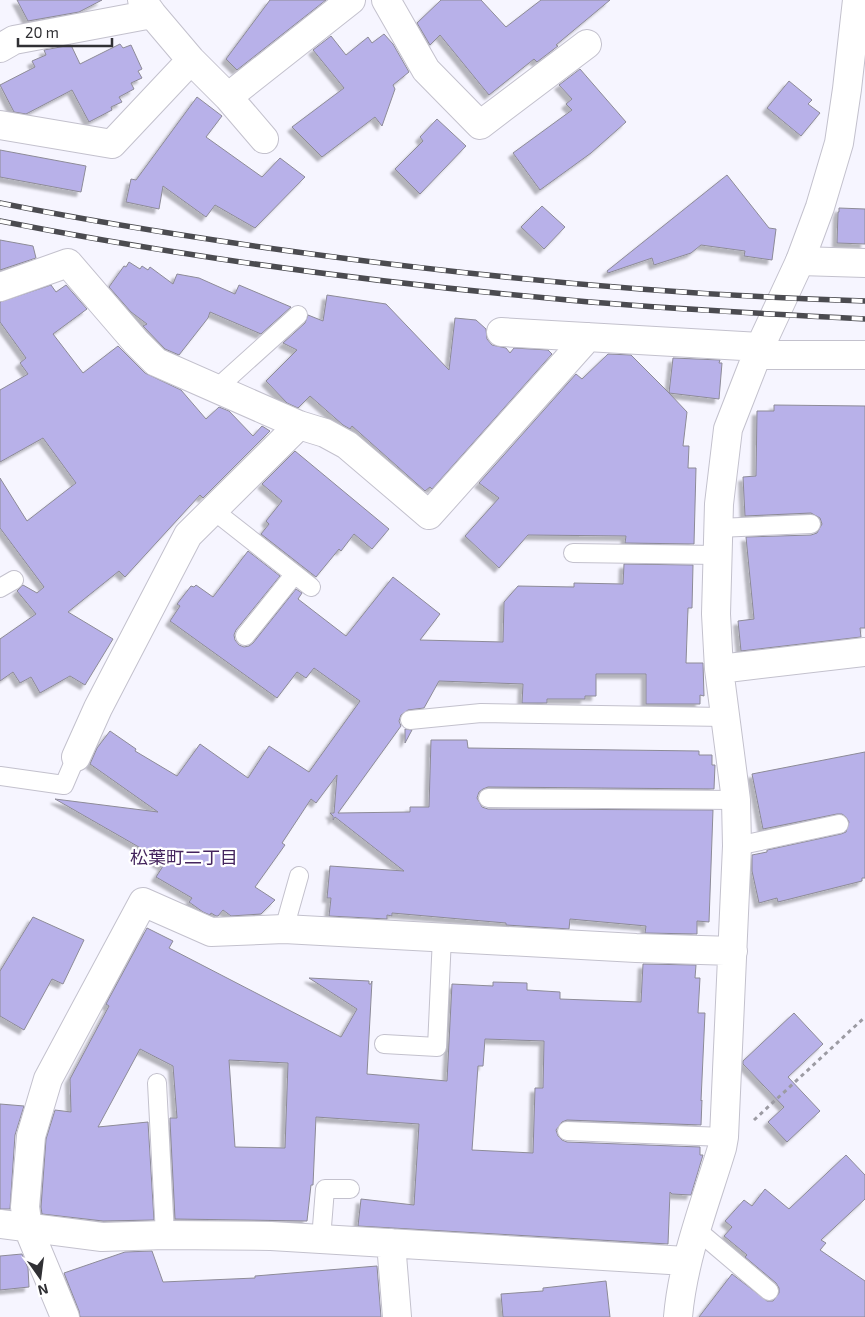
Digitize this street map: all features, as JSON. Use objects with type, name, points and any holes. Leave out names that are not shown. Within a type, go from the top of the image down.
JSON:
[{"type":"street","points":[[228,97],[351,0]]},
{"type":"street","points":[[386,0],[426,70],[480,125],[587,44]]},
{"type":"street","points":[[678,1317],[686,1261],[723,1143],[737,846],[736,800],[724,717],[716,614],[718,504],[728,429],[758,351],[800,260],[820,207],[839,143],[857,0]]},
{"type":"street","points":[[0,48],[14,40],[147,7],[191,60],[228,97],[264,139]]},
{"type":"street","points":[[0,125],[112,144],[191,60]]},
{"type":"street","points":[[800,260],[865,263]]},
{"type":"street","points":[[0,287],[68,263],[136,342],[156,362],[299,424],[325,433],[347,445],[429,515],[588,337]]},
{"type":"street","points":[[501,332],[758,351],[865,355]]},
{"type":"street","points":[[76,757],[98,708],[188,535],[299,424]]},
{"type":"street","points":[[720,669],[865,652]]},
{"type":"street","points":[[65,1317],[28,1228],[25,1206],[31,1136],[48,1079],[143,902],[212,932],[284,929],[636,948],[733,951]]},
{"type":"street","points":[[0,1224],[102,1237],[165,1235],[271,1236],[686,1261]]},
{"type":"street","points":[[391,1243],[397,1317]]},
{"type":"lane","points":[[216,389],[298,315]]},
{"type":"lane","points":[[213,510],[311,587]]},
{"type":"lane","points":[[718,528],[811,524]]},
{"type":"lane","points":[[573,553],[717,554]]},
{"type":"lane","points":[[245,636],[294,575]]},
{"type":"lane","points":[[410,720],[481,713],[724,717]]},
{"type":"lane","points":[[0,776],[64,785],[76,757]]},
{"type":"lane","points":[[488,798],[736,800]]},
{"type":"lane","points":[[737,846],[839,824]]},
{"type":"lane","points":[[284,929],[299,876]]},
{"type":"lane","points":[[384,1044],[437,1047],[442,937]]},
{"type":"lane","points":[[157,1083],[165,1235]]},
{"type":"lane","points":[[567,1131],[723,1143]]},
{"type":"lane","points":[[321,1239],[324,1189],[350,1189]]},
{"type":"lane","points":[[697,1230],[769,1290]]},
{"type":"path","points":[[723,1143],[865,1017]]},
{"type":"building","points":[[17,0],[102,0],[79,12],[28,21]]},
{"type":"building","points":[[270,0],[326,0],[237,70],[226,59]]},
{"type":"building","points":[[441,0],[481,0],[506,27],[541,0],[610,0],[556,45],[558,46],[537,62],[534,59],[489,95],[440,35],[430,45],[417,23]]},
{"type":"building","points":[[384,34],[393,44],[409,72],[393,85],[395,89],[382,126],[375,117],[322,157],[292,127],[344,88],[313,50],[331,36],[346,55],[368,37],[372,43]]},
{"type":"building","points":[[120,44],[123,48],[131,45],[142,69],[138,71],[142,78],[131,83],[134,89],[119,97],[122,102],[111,107],[112,110],[89,122],[72,90],[26,114],[14,112],[0,85],[35,67],[32,61],[46,55],[44,50],[71,45],[80,64]]},
{"type":"building","points":[[580,69],[626,122],[591,153],[540,190],[513,153],[572,110],[566,104],[572,99],[559,85]]},
{"type":"building","points":[[789,81],[812,100],[808,104],[820,113],[801,136],[767,108]]},
{"type":"building","points":[[197,97],[222,116],[206,137],[262,177],[280,158],[305,177],[255,228],[215,205],[206,217],[163,186],[159,209],[126,202],[131,179],[136,180]]},
{"type":"building","points":[[437,119],[466,146],[420,194],[395,169],[423,141],[420,137]]},
{"type":"building","points":[[0,150],[86,166],[81,192],[0,177]]},
{"type":"building","points":[[727,175],[769,228],[776,229],[772,260],[744,256],[745,251],[701,245],[691,253],[654,265],[652,258],[608,273],[607,271]]},
{"type":"building","points":[[542,206],[565,227],[544,249],[521,227]]},
{"type":"building","points":[[839,208],[865,209],[865,244],[837,243]]},
{"type":"building","points":[[0,240],[33,246],[36,258],[0,270]]},
{"type":"building","points":[[129,262],[140,269],[142,266],[148,270],[150,267],[173,284],[177,274],[199,278],[235,294],[239,285],[291,307],[261,334],[210,312],[208,318],[179,355],[165,349],[143,326],[147,324],[131,312],[109,287]]},
{"type":"building","points":[[51,285],[56,292],[66,285],[87,309],[53,334],[83,373],[118,346],[145,373],[181,390],[206,419],[219,407],[229,411],[253,436],[262,426],[270,431],[203,498],[200,495],[125,577],[119,571],[68,612],[113,639],[85,685],[70,676],[40,693],[31,677],[20,683],[13,672],[0,681],[0,639],[36,614],[17,591],[23,585],[37,593],[44,587],[0,528],[0,478],[27,521],[76,483],[43,438],[0,462],[0,390],[28,374],[20,363],[26,358],[0,322],[0,302]]},
{"type":"building","points":[[327,295],[386,304],[449,370],[455,318],[476,320],[486,329],[487,339],[492,345],[506,348],[510,353],[514,348],[548,350],[552,354],[432,489],[430,487],[425,491],[352,426],[350,429],[343,425],[310,396],[298,408],[287,403],[266,381],[297,350],[283,343],[305,323],[308,315],[323,321]]},
{"type":"building","points":[[608,354],[631,355],[687,412],[683,446],[689,446],[688,468],[696,468],[694,544],[625,543],[626,536],[528,535],[499,568],[465,536],[499,498],[479,483],[576,374],[582,379]]},
{"type":"building","points":[[673,358],[720,360],[719,363],[722,363],[719,399],[669,393]]},
{"type":"building","points":[[774,405],[865,406],[865,628],[860,628],[861,637],[741,651],[738,621],[754,619],[746,537],[811,535],[817,533],[822,524],[820,518],[811,513],[745,516],[743,477],[756,476],[757,411],[774,411]]},
{"type":"building","points":[[295,451],[389,529],[372,549],[354,534],[341,551],[339,549],[316,577],[261,534],[269,524],[266,521],[282,501],[262,484]]},
{"type":"building","points":[[248,551],[280,576],[236,630],[235,640],[244,647],[253,643],[296,589],[302,593],[298,599],[346,636],[393,577],[440,614],[420,640],[503,642],[504,602],[518,586],[574,587],[574,583],[623,584],[624,564],[693,565],[692,608],[688,608],[686,663],[703,663],[704,696],[700,695],[700,704],[646,704],[646,674],[596,674],[596,696],[585,696],[585,699],[547,699],[547,703],[522,703],[523,684],[439,681],[424,708],[408,710],[401,715],[399,721],[401,726],[338,813],[410,812],[410,807],[429,807],[431,740],[467,740],[468,748],[699,751],[699,755],[712,755],[712,765],[715,765],[714,789],[488,787],[479,792],[477,798],[482,807],[488,809],[713,810],[709,922],[697,921],[697,934],[645,933],[646,926],[570,919],[569,929],[506,925],[506,923],[392,913],[392,916],[387,915],[387,919],[329,916],[331,898],[327,898],[330,866],[404,871],[335,817],[333,820],[333,816],[330,813],[334,813],[337,775],[316,803],[311,799],[282,843],[285,845],[255,887],[275,900],[261,914],[231,916],[223,910],[218,916],[211,913],[210,915],[189,902],[192,898],[156,877],[163,866],[156,862],[158,858],[55,799],[158,812],[90,764],[97,748],[110,731],[136,749],[135,751],[177,776],[200,744],[248,778],[269,746],[309,772],[360,701],[314,668],[306,678],[297,672],[277,698],[170,621],[180,606],[177,604],[191,586],[194,587],[196,585],[213,597]]},
{"type":"building","points":[[405,729],[412,730],[405,743]]},
{"type":"building","points":[[865,752],[865,878],[862,878],[862,881],[778,902],[777,898],[759,903],[752,871],[752,855],[841,834],[846,832],[849,822],[842,814],[837,814],[763,829],[752,774]]},
{"type":"building","points":[[33,917],[84,940],[63,984],[52,979],[24,1030],[0,1016],[0,971]]},
{"type":"building","points":[[147,928],[173,941],[169,948],[341,1037],[357,1009],[309,978],[369,981],[369,984],[372,981],[367,1074],[447,1081],[452,984],[493,986],[493,982],[527,983],[527,990],[560,992],[560,999],[641,1002],[643,964],[696,965],[695,978],[700,978],[698,1013],[705,1013],[701,1125],[567,1120],[562,1122],[556,1130],[558,1136],[567,1142],[700,1147],[700,1155],[703,1155],[691,1195],[672,1194],[670,1192],[668,1244],[358,1226],[361,1199],[414,1205],[419,1124],[316,1117],[313,1185],[311,1185],[307,1221],[175,1219],[170,1121],[170,1118],[177,1118],[173,1066],[140,1049],[98,1127],[148,1122],[154,1220],[103,1221],[42,1214],[46,1139],[55,1110],[71,1112],[70,1079],[109,1006],[106,1004]],"holes":[[[485,1039],[544,1041],[543,1088],[535,1088],[533,1153],[472,1150],[478,1066],[483,1066]],[[229,1060],[288,1063],[285,1148],[235,1147]]]},
{"type":"building","points":[[794,1013],[823,1044],[788,1077],[820,1111],[787,1142],[768,1122],[784,1107],[743,1064],[743,1061]]},
{"type":"building","points":[[0,1104],[24,1106],[15,1135],[10,1209],[0,1209]]},
{"type":"building","points":[[846,1155],[865,1175],[865,1199],[821,1240],[826,1243],[820,1250],[865,1281],[865,1317],[699,1317],[732,1274],[767,1301],[773,1301],[779,1293],[776,1283],[724,1236],[732,1227],[725,1221],[744,1200],[752,1206],[765,1189],[789,1209]]},
{"type":"building","points":[[152,1251],[163,1282],[255,1278],[255,1276],[377,1266],[381,1317],[80,1317],[64,1273],[125,1252]]},
{"type":"building","points":[[22,1254],[28,1268],[29,1287],[0,1290],[0,1256]]},
{"type":"building","points":[[606,1281],[610,1317],[503,1317],[501,1294],[543,1291],[543,1288]]},
{"type":"railway","points":[[0,203],[100,222],[201,238],[417,267],[640,289],[865,301]]},
{"type":"railway","points":[[0,221],[212,258],[426,286],[642,306],[865,319]]},
{"type":"district","name":"松葉町二丁目","points":[[184,857]]}]
